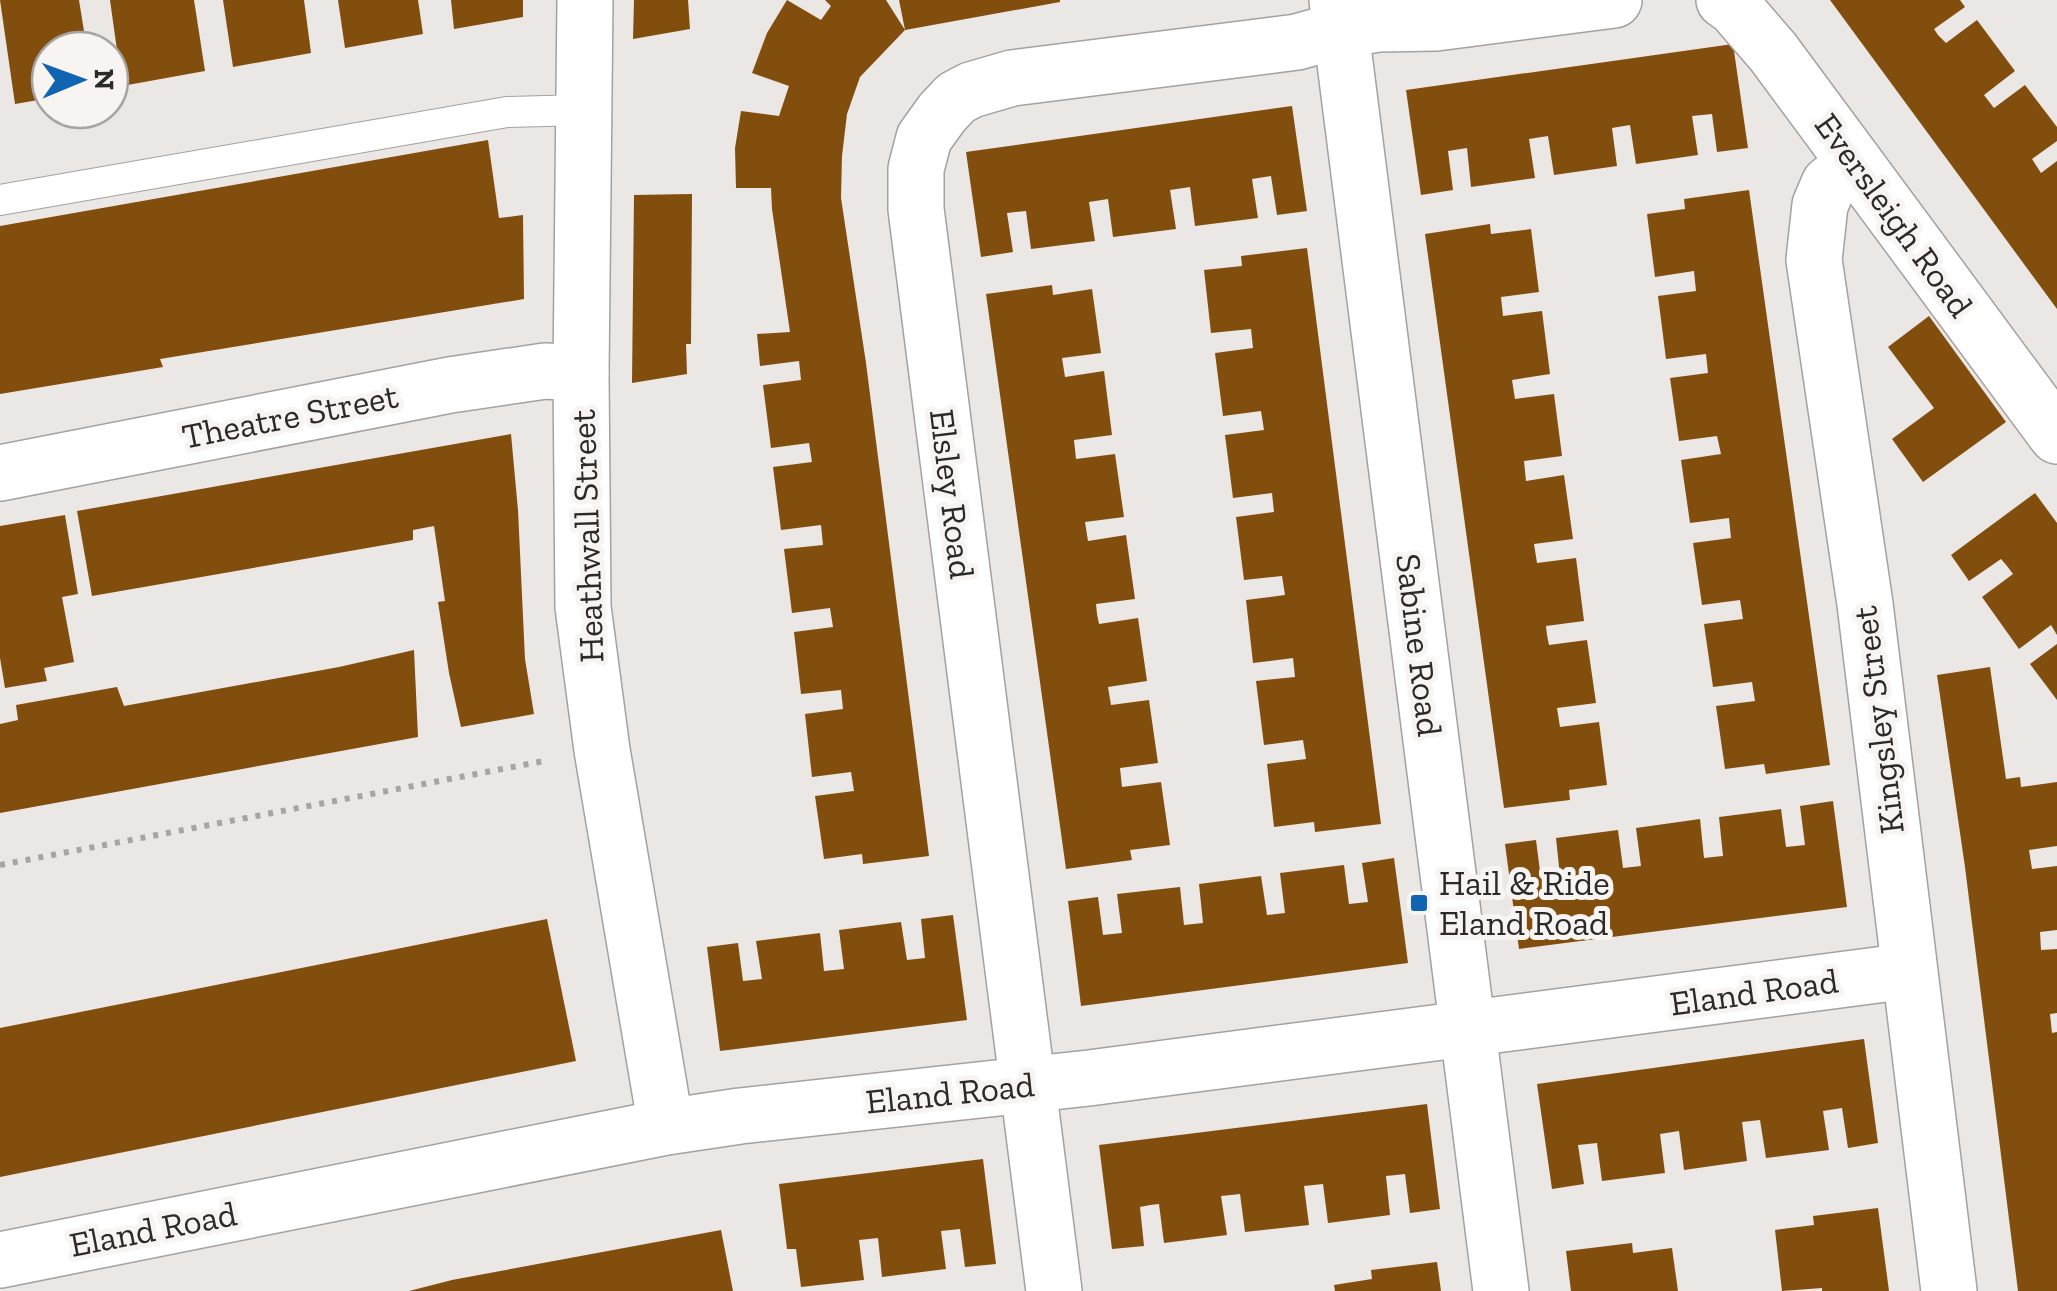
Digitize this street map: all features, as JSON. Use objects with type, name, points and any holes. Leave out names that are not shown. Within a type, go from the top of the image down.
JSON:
[{"type":"street","name":"Heathwall Street","points":[[585,0],[583,608],[602,750],[666,1126]]},
{"type":"street","points":[[1339,15],[1378,24],[1436,24],[1614,0]]},
{"type":"street","name":"Eversleigh Road","points":[[1724,0],[1773,52],[2057,436]]},
{"type":"street","name":"Sabine Road","points":[[1339,15],[1501,1291]]},
{"type":"street","name":"Elsley Road","points":[[1054,1291],[916,208],[916,170],[924,138],[956,98],[971,90],[1012,78],[1297,42],[1339,15]]},
{"type":"street","name":"Kingsley Street","points":[[1855,163],[1829,184],[1820,206],[1814,260],[1864,604],[1950,1291]]},
{"type":"street","name":"Theatre Street","points":[[0,473],[450,385],[545,371],[581,373]]},
{"type":"street","name":"Eland Road","points":[[0,1260],[666,1126],[1468,1030],[1908,971]]},
{"type":"lane","points":[[0,200],[508,112],[583,110]]},
{"type":"path","points":[[0,865],[602,750]]},
{"type":"building","points":[[0,0],[79,0],[84,30],[30,30],[30,101],[15,104]]},
{"type":"building","points":[[110,0],[194,0],[205,71],[130,85],[130,30],[114,30]]},
{"type":"building","points":[[223,0],[304,0],[311,53],[233,67]]},
{"type":"building","points":[[338,0],[418,0],[423,34],[345,48]]},
{"type":"building","points":[[451,0],[523,0],[523,17],[454,29]]},
{"type":"building","points":[[634,0],[688,0],[690,29],[633,39]]},
{"type":"building","points":[[787,0],[821,20],[831,6],[825,0],[886,0],[905,30],[860,77],[847,114],[841,198],[929,856],[863,864],[862,854],[824,859],[815,796],[854,791],[851,772],[812,777],[805,714],[843,709],[841,690],[801,694],[794,632],[833,627],[830,608],[792,613],[784,549],[823,545],[821,525],[781,530],[773,467],[812,462],[809,443],[771,448],[763,385],[801,380],[799,361],[760,366],[757,334],[790,332],[771,188],[736,188],[735,148],[741,111],[779,116],[789,86],[752,73],[767,33]]},
{"type":"building","points":[[899,0],[1060,0],[1060,2],[905,30]]},
{"type":"building","points":[[1830,0],[1960,0],[1965,7],[1934,29],[1938,35],[1946,43],[1977,20],[2015,71],[1984,95],[1994,108],[2025,85],[2057,127],[2057,141],[2032,159],[2041,173],[2057,161],[2057,309]]},
{"type":"building","points":[[1733,44],[1748,148],[1717,152],[1712,114],[1692,116],[1698,155],[1636,164],[1630,125],[1612,128],[1617,166],[1554,175],[1548,136],[1529,139],[1535,178],[1471,187],[1467,148],[1448,151],[1453,190],[1421,195],[1406,90]]},
{"type":"building","points":[[1292,106],[1307,211],[1277,215],[1271,176],[1252,179],[1258,218],[1195,226],[1190,187],[1170,190],[1176,229],[1113,237],[1108,199],[1089,202],[1095,241],[1031,249],[1026,211],[1007,213],[1013,252],[981,257],[966,152]]},
{"type":"building","points":[[488,140],[499,218],[523,215],[524,299],[160,359],[163,367],[0,394],[0,226]]},
{"type":"building","points":[[1749,190],[1830,765],[1766,774],[1764,764],[1725,769],[1716,706],[1755,701],[1752,682],[1713,687],[1704,624],[1743,619],[1740,600],[1702,605],[1693,543],[1731,538],[1729,518],[1690,523],[1681,460],[1721,454],[1717,436],[1679,441],[1670,378],[1708,373],[1706,354],[1666,359],[1658,296],[1696,291],[1694,271],[1655,277],[1647,214],[1685,209],[1684,199]]},
{"type":"building","points":[[692,194],[691,344],[686,344],[687,374],[632,383],[634,195]]},
{"type":"building","points":[[1490,224],[1491,234],[1531,229],[1539,292],[1501,297],[1503,316],[1542,311],[1550,374],[1512,380],[1515,399],[1554,394],[1562,456],[1524,461],[1526,481],[1564,475],[1573,539],[1534,544],[1537,563],[1576,558],[1584,621],[1546,626],[1547,635],[1549,645],[1587,640],[1596,703],[1557,708],[1560,727],[1599,722],[1607,785],[1569,790],[1570,800],[1504,808],[1425,234]]},
{"type":"building","points":[[1307,248],[1381,824],[1315,832],[1314,822],[1274,827],[1267,764],[1306,759],[1303,740],[1264,745],[1256,681],[1295,677],[1293,658],[1253,663],[1246,600],[1285,595],[1282,576],[1244,580],[1236,517],[1274,512],[1272,493],[1233,498],[1225,435],[1264,430],[1261,411],[1223,416],[1215,353],[1253,348],[1251,329],[1211,333],[1204,270],[1242,266],[1241,256]]},
{"type":"building","points":[[1052,285],[1053,295],[1092,289],[1101,353],[1062,358],[1065,377],[1104,371],[1112,435],[1074,440],[1076,459],[1115,454],[1124,517],[1085,522],[1088,541],[1126,535],[1135,599],[1096,604],[1097,614],[1099,624],[1138,618],[1147,681],[1108,687],[1111,705],[1149,700],[1158,763],[1120,768],[1122,787],[1161,782],[1170,845],[1130,850],[1132,860],[1066,869],[986,294]]},
{"type":"building","points":[[1929,316],[2006,422],[1923,482],[1892,439],[1934,408],[1888,347]]},
{"type":"building","points":[[511,434],[525,659],[534,714],[461,727],[438,602],[445,601],[434,526],[413,530],[413,540],[92,596],[77,511]]},
{"type":"building","points":[[2035,493],[2057,523],[2057,635],[2051,625],[2019,649],[1982,597],[2013,574],[2001,559],[1969,581],[1951,555]]},
{"type":"building","points":[[65,515],[78,594],[62,597],[74,662],[44,668],[47,681],[5,688],[0,658],[0,526]]},
{"type":"building","points":[[2057,644],[2057,700],[2030,664]]},
{"type":"building","points":[[414,650],[418,737],[0,813],[0,724],[18,720],[16,705],[117,687],[124,706]]},
{"type":"building","points":[[1990,667],[2006,779],[2020,777],[2021,787],[2057,782],[2057,846],[2029,850],[2032,869],[2057,866],[2057,930],[2040,932],[2041,950],[2057,949],[2057,1013],[2050,1014],[2052,1033],[2057,1032],[2057,1291],[2018,1291],[1937,675]]},
{"type":"building","points":[[1833,801],[1847,907],[1519,949],[1505,844],[1536,840],[1541,879],[1560,876],[1556,838],[1618,830],[1623,868],[1641,866],[1636,828],[1700,819],[1704,858],[1723,856],[1719,817],[1781,809],[1786,847],[1805,845],[1800,806]]},
{"type":"building","points":[[1394,858],[1408,963],[1081,1006],[1068,901],[1098,897],[1103,935],[1122,933],[1117,894],[1180,887],[1184,925],[1203,923],[1199,884],[1261,876],[1267,915],[1285,913],[1280,873],[1344,865],[1349,904],[1368,902],[1362,863]]},
{"type":"building","points":[[953,915],[967,1020],[720,1051],[707,947],[738,943],[743,981],[762,979],[756,941],[820,933],[824,971],[844,969],[839,930],[901,922],[907,960],[925,958],[921,919]]},
{"type":"building","points":[[547,919],[576,1061],[0,1177],[0,1028]]},
{"type":"building","points":[[1864,1039],[1878,1143],[1848,1148],[1842,1108],[1823,1111],[1829,1150],[1766,1158],[1760,1120],[1742,1122],[1747,1161],[1684,1170],[1679,1131],[1660,1134],[1665,1173],[1602,1181],[1597,1143],[1578,1145],[1584,1184],[1552,1189],[1537,1084]]},
{"type":"building","points":[[1427,1104],[1440,1209],[1410,1213],[1405,1174],[1386,1176],[1390,1215],[1328,1223],[1323,1184],[1304,1186],[1309,1225],[1245,1232],[1240,1194],[1221,1196],[1227,1235],[1164,1243],[1159,1204],[1150,1205],[1140,1207],[1144,1246],[1112,1249],[1099,1145]]},
{"type":"building","points":[[983,1159],[996,1264],[965,1267],[960,1229],[941,1231],[946,1269],[882,1277],[878,1238],[859,1240],[864,1280],[801,1287],[796,1249],[787,1249],[779,1184]]},
{"type":"building","points":[[1878,1208],[1889,1291],[1782,1291],[1775,1230],[1814,1225],[1813,1216]]},
{"type":"building","points":[[721,1230],[733,1291],[409,1291],[452,1280]]},
{"type":"building","points":[[1632,1243],[1633,1253],[1672,1248],[1678,1291],[1571,1291],[1566,1251]]},
{"type":"building","points":[[1437,1262],[1441,1291],[1335,1291],[1334,1285],[1372,1279],[1371,1270]]},
{"type":"place","name":"Hail & Ride Eland Road","points":[[1419,903]]}]
